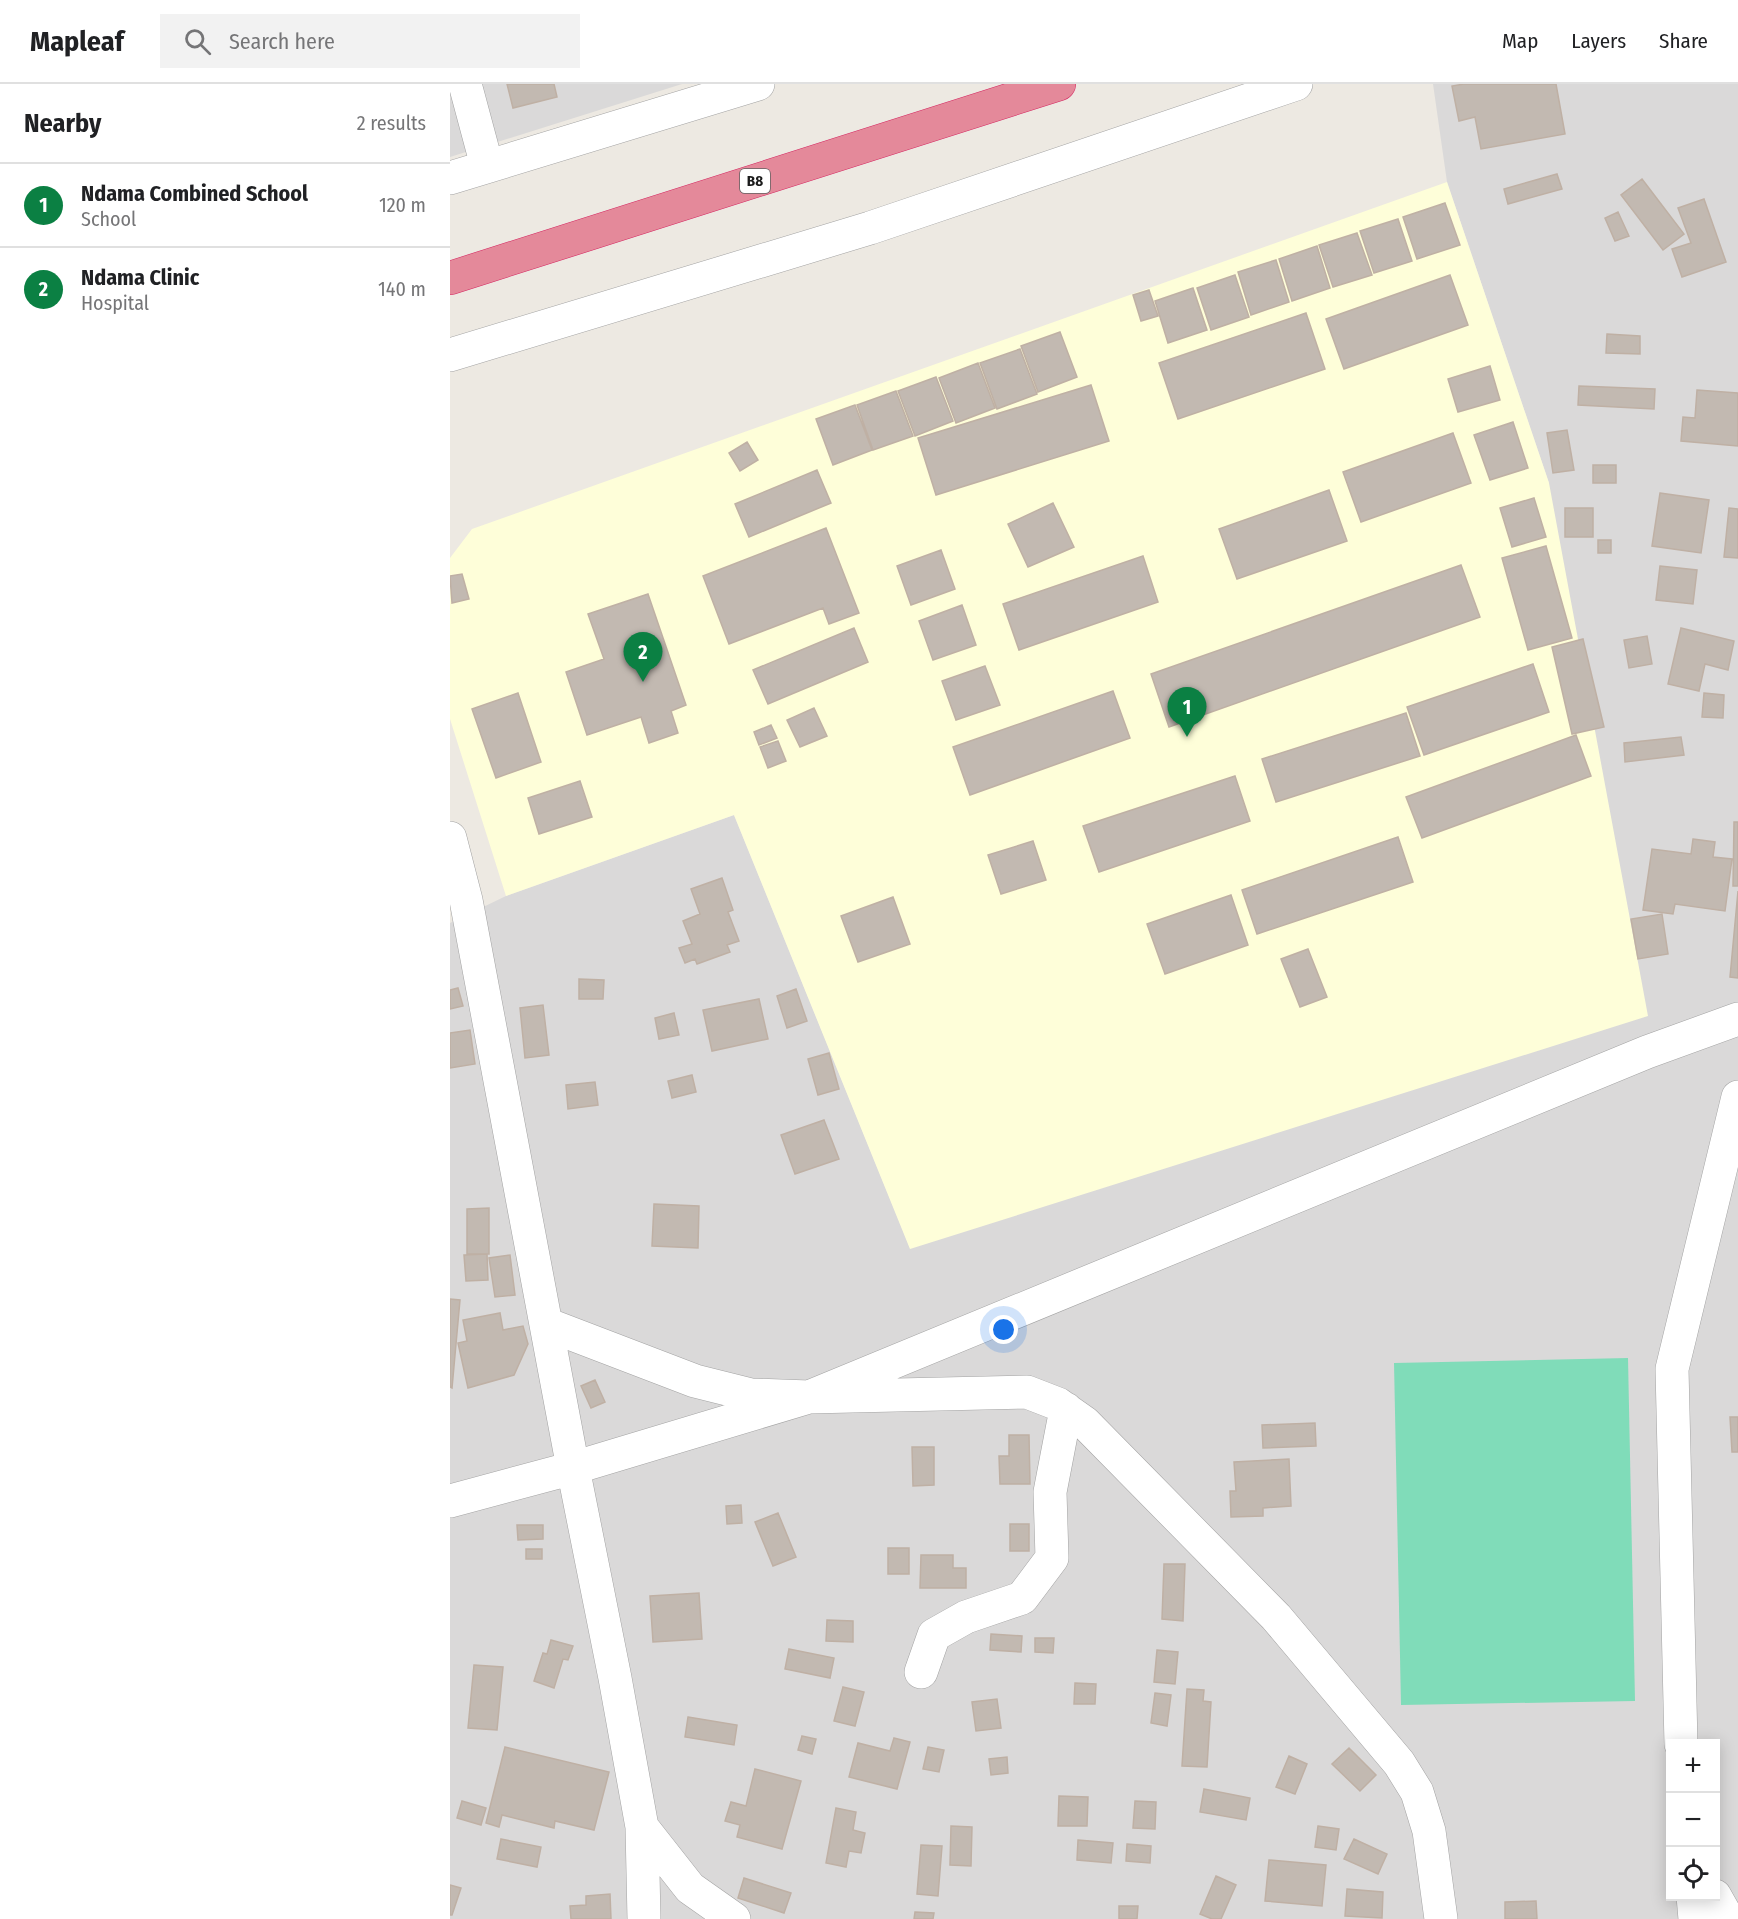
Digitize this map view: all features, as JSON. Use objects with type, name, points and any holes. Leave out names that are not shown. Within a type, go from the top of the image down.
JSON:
[{"type":"highway","name":"B8","points":[[450,278],[1059,84]]},
{"type":"street","points":[[465,84],[487,166]]},
{"type":"street","points":[[450,178],[758,84]]},
{"type":"street","points":[[450,355],[870,228],[1296,84]]},
{"type":"street","points":[[450,838],[458,905],[546,1324],[642,1827],[644,1919]]},
{"type":"street","points":[[450,1501],[573,1468],[809,1397],[1636,1056],[1738,1019]]},
{"type":"street","points":[[1681,1739],[1672,1369],[1738,1097]]},
{"type":"street","points":[[546,1324],[695,1381],[751,1395],[809,1397],[1027,1392],[1066,1409],[1085,1423],[1276,1617],[1399,1763],[1417,1792],[1429,1831],[1442,1919]]},
{"type":"street","points":[[921,1672],[934,1635],[966,1617],[1022,1598],[1052,1558],[1050,1492],[1066,1409]]},
{"type":"street","points":[[642,1827],[690,1888],[734,1919]]},
{"type":"street","points":[[1693,1901],[1695,1919]]},
{"type":"street","points":[[1718,1901],[1728,1919]]},
{"type":"shaded area","points":[[450,84],[682,84],[450,157]]},
{"type":"shaded area","points":[[1433,84],[1738,84],[1738,1919],[450,1919],[450,923],[506,896],[734,815],[910,1248],[1549,483],[1447,182]]},
{"type":"shaded area","points":[[1447,182],[1549,483],[1648,1016],[910,1249],[734,815],[506,896],[450,719],[450,558],[472,529]]},
{"type":"green space","points":[[1628,1358],[1635,1701],[1401,1705],[1394,1363]]},
{"type":"building","points":[[507,84],[554,84],[557,97],[513,108]]},
{"type":"building","points":[[1556,84],[1565,134],[1481,149],[1475,117],[1459,121],[1452,86]]},
{"type":"building","points":[[1557,174],[1562,189],[1508,204],[1504,189]]},
{"type":"building","points":[[1642,179],[1684,234],[1663,250],[1621,195]]},
{"type":"building","points":[[1704,199],[1726,262],[1682,277],[1672,249],[1691,243],[1678,208]]},
{"type":"building","points":[[1445,203],[1460,245],[1417,259],[1403,217]]},
{"type":"building","points":[[1618,212],[1629,236],[1615,241],[1605,218]]},
{"type":"building","points":[[1398,219],[1412,261],[1374,273],[1360,231]]},
{"type":"building","points":[[1357,233],[1372,275],[1333,287],[1319,245]]},
{"type":"building","points":[[1317,246],[1330,288],[1292,301],[1279,259]]},
{"type":"building","points":[[1276,260],[1289,302],[1251,315],[1238,272]]},
{"type":"building","points":[[1235,275],[1249,317],[1211,330],[1197,288]]},
{"type":"building","points":[[1450,275],[1468,325],[1344,369],[1326,319]]},
{"type":"building","points":[[1193,288],[1207,330],[1168,343],[1155,301]]},
{"type":"building","points":[[1149,290],[1158,316],[1141,321],[1133,295]]},
{"type":"building","points":[[1306,313],[1325,369],[1178,419],[1159,363]]},
{"type":"building","points":[[1060,332],[1077,377],[1038,392],[1021,346]]},
{"type":"building","points":[[1607,334],[1640,336],[1640,354],[1606,353]]},
{"type":"building","points":[[1020,349],[1037,394],[997,409],[980,363]]},
{"type":"building","points":[[978,363],[995,408],[956,423],[939,378]]},
{"type":"building","points":[[1490,366],[1500,400],[1458,412],[1448,379]]},
{"type":"building","points":[[936,377],[953,421],[915,436],[898,391]]},
{"type":"building","points":[[1091,385],[1109,441],[936,495],[918,438]]},
{"type":"building","points":[[1579,386],[1655,389],[1654,409],[1578,405]]},
{"type":"building","points":[[1697,390],[1738,393],[1738,446],[1681,441],[1683,417],[1695,418]]},
{"type":"building","points":[[896,391],[913,436],[873,450],[857,405]]},
{"type":"building","points":[[855,405],[872,450],[833,465],[816,419]]},
{"type":"building","points":[[1513,422],[1528,468],[1490,480],[1474,435]]},
{"type":"building","points":[[1567,430],[1574,470],[1553,473],[1547,433]]},
{"type":"building","points":[[1453,433],[1471,483],[1361,522],[1343,472]]},
{"type":"building","points":[[747,442],[758,460],[740,471],[729,453]]},
{"type":"building","points":[[1593,465],[1616,465],[1616,483],[1593,483]]},
{"type":"building","points":[[817,470],[831,503],[749,537],[735,504]]},
{"type":"building","points":[[1329,490],[1347,541],[1237,579],[1219,529]]},
{"type":"building","points":[[1660,493],[1709,500],[1701,553],[1652,546]]},
{"type":"building","points":[[1534,498],[1546,537],[1512,547],[1500,508]]},
{"type":"building","points":[[1053,503],[1074,547],[1028,567],[1008,524]]},
{"type":"building","points":[[1565,508],[1593,508],[1593,537],[1565,537]]},
{"type":"building","points":[[1729,508],[1738,509],[1738,558],[1724,557]]},
{"type":"building","points":[[826,528],[859,613],[829,624],[823,608],[729,644],[703,576]]},
{"type":"building","points":[[1598,540],[1611,540],[1611,553],[1598,553]]},
{"type":"building","points":[[1546,546],[1572,638],[1528,650],[1502,558]]},
{"type":"building","points":[[941,550],[955,589],[911,605],[897,566]]},
{"type":"building","points":[[1143,556],[1158,602],[1019,650],[1003,604]]},
{"type":"building","points":[[1461,565],[1480,617],[1169,727],[1151,674]]},
{"type":"building","points":[[1660,566],[1697,570],[1693,604],[1656,600]]},
{"type":"building","points":[[462,574],[469,599],[452,603],[450,576]]},
{"type":"building","points":[[648,594],[686,705],[671,711],[678,733],[649,743],[641,717],[587,735],[566,672],[604,659],[588,614]]},
{"type":"building","points":[[962,605],[976,645],[933,660],[919,621]]},
{"type":"building","points":[[854,628],[868,662],[768,704],[753,670]]},
{"type":"building","points":[[1681,628],[1734,641],[1728,670],[1705,664],[1699,691],[1668,684]]},
{"type":"building","points":[[1647,636],[1652,664],[1629,668],[1624,640]]},
{"type":"building","points":[[1583,639],[1604,727],[1572,734],[1552,647]]},
{"type":"building","points":[[1533,664],[1549,712],[1424,755],[1407,707]]},
{"type":"building","points":[[985,666],[1000,705],[956,720],[942,681]]},
{"type":"building","points":[[1113,691],[1130,738],[970,795],[953,747]]},
{"type":"building","points":[[518,693],[541,762],[496,778],[472,709]]},
{"type":"building","points":[[1704,693],[1724,695],[1723,718],[1702,717]]},
{"type":"building","points":[[814,708],[827,736],[800,747],[787,720]]},
{"type":"building","points":[[1406,713],[1420,756],[1276,802],[1262,759]]},
{"type":"building","points":[[771,725],[777,738],[759,745],[754,732]]},
{"type":"building","points":[[1576,735],[1591,776],[1422,838],[1406,797]]},
{"type":"building","points":[[1681,737],[1684,755],[1625,762],[1624,743]]},
{"type":"building","points":[[778,741],[786,761],[768,768],[760,747]]},
{"type":"building","points":[[1235,776],[1250,821],[1099,872],[1083,826]]},
{"type":"building","points":[[580,781],[592,817],[539,834],[528,798]]},
{"type":"building","points":[[1734,822],[1738,822],[1738,886],[1733,886]]},
{"type":"building","points":[[1398,837],[1413,882],[1257,934],[1242,890]]},
{"type":"building","points":[[1693,839],[1715,842],[1713,857],[1732,859],[1725,911],[1675,904],[1673,914],[1643,910],[1652,849],[1691,854]]},
{"type":"building","points":[[1033,841],[1046,880],[1001,894],[988,855]]},
{"type":"building","points":[[722,878],[733,910],[728,912],[739,941],[727,945],[730,952],[697,964],[695,959],[685,963],[679,948],[692,944],[683,921],[700,914],[691,889]]},
{"type":"building","points":[[1738,891],[1738,978],[1730,977]]},
{"type":"building","points":[[1231,895],[1248,945],[1165,974],[1147,924]]},
{"type":"building","points":[[893,897],[910,944],[858,962],[841,916]]},
{"type":"building","points":[[1662,914],[1668,954],[1638,959],[1631,919]]},
{"type":"building","points":[[1308,949],[1327,997],[1300,1007],[1281,959]]},
{"type":"building","points":[[579,979],[604,980],[603,999],[579,999]]},
{"type":"building","points":[[458,988],[463,1006],[450,1009],[450,990]]},
{"type":"building","points":[[796,989],[807,1021],[787,1028],[777,996]]},
{"type":"building","points":[[759,999],[768,1039],[712,1051],[703,1010]]},
{"type":"building","points":[[543,1005],[549,1055],[525,1058],[520,1008]]},
{"type":"building","points":[[674,1013],[679,1035],[659,1039],[655,1018]]},
{"type":"building","points":[[470,1030],[475,1064],[450,1068],[450,1033]]},
{"type":"building","points":[[829,1053],[839,1089],[818,1095],[808,1059]]},
{"type":"building","points":[[692,1075],[696,1092],[672,1098],[668,1081]]},
{"type":"building","points":[[595,1082],[598,1105],[568,1109],[566,1085]]},
{"type":"building","points":[[824,1120],[839,1159],[795,1174],[781,1135]]},
{"type":"building","points":[[654,1204],[699,1206],[698,1248],[652,1246]]},
{"type":"building","points":[[489,1208],[489,1254],[467,1254],[467,1209]]},
{"type":"building","points":[[487,1254],[488,1280],[466,1281],[464,1255]]},
{"type":"building","points":[[510,1255],[515,1295],[495,1297],[489,1258]]},
{"type":"building","points":[[450,1299],[460,1300],[452,1388],[450,1387]]},
{"type":"building","points":[[500,1313],[503,1330],[523,1326],[528,1344],[514,1375],[468,1388],[458,1343],[467,1341],[463,1320]]},
{"type":"building","points":[[595,1380],[605,1402],[591,1408],[581,1386]]},
{"type":"building","points":[[1730,1417],[1738,1417],[1738,1452],[1732,1452]]},
{"type":"building","points":[[1315,1423],[1316,1446],[1263,1448],[1262,1425]]},
{"type":"building","points":[[1009,1435],[1029,1435],[1030,1484],[1000,1484],[999,1456],[1009,1456]]},
{"type":"building","points":[[912,1447],[934,1447],[934,1485],[913,1486]]},
{"type":"building","points":[[1289,1459],[1291,1506],[1263,1508],[1263,1516],[1231,1517],[1230,1491],[1236,1491],[1234,1462]]},
{"type":"building","points":[[741,1505],[742,1523],[727,1524],[726,1506]]},
{"type":"building","points":[[778,1513],[796,1557],[773,1566],[755,1522]]},
{"type":"building","points":[[1010,1524],[1029,1524],[1029,1551],[1010,1551]]},
{"type":"building","points":[[517,1525],[543,1525],[543,1539],[518,1540]]},
{"type":"building","points":[[888,1548],[909,1548],[909,1574],[888,1574]]},
{"type":"building","points":[[526,1549],[542,1549],[542,1559],[526,1559]]},
{"type":"building","points":[[921,1555],[953,1555],[953,1568],[966,1568],[966,1588],[920,1588]]},
{"type":"building","points":[[1164,1564],[1185,1564],[1183,1621],[1162,1619]]},
{"type":"building","points":[[699,1593],[702,1639],[653,1642],[650,1596]]},
{"type":"building","points":[[827,1620],[853,1621],[853,1642],[826,1641]]},
{"type":"building","points":[[991,1634],[1022,1636],[1021,1652],[990,1650]]},
{"type":"building","points":[[1035,1638],[1054,1638],[1053,1653],[1035,1652]]},
{"type":"building","points":[[551,1640],[573,1646],[568,1660],[563,1659],[554,1688],[534,1681],[543,1653],[547,1654]]},
{"type":"building","points":[[789,1649],[834,1658],[830,1678],[785,1669]]},
{"type":"building","points":[[1157,1650],[1178,1652],[1175,1684],[1154,1682]]},
{"type":"building","points":[[474,1665],[503,1667],[497,1730],[468,1728]]},
{"type":"building","points":[[1075,1683],[1096,1684],[1095,1704],[1074,1704]]},
{"type":"building","points":[[843,1687],[864,1692],[855,1726],[834,1721]]},
{"type":"building","points":[[1187,1689],[1204,1690],[1203,1701],[1211,1702],[1207,1767],[1182,1766]]},
{"type":"building","points":[[1155,1693],[1171,1695],[1167,1726],[1151,1723]]},
{"type":"building","points":[[997,1699],[1001,1728],[976,1731],[972,1702]]},
{"type":"building","points":[[688,1717],[737,1725],[734,1745],[685,1737]]},
{"type":"building","points":[[802,1736],[816,1739],[812,1754],[798,1750]]},
{"type":"building","points":[[894,1738],[910,1742],[897,1789],[849,1777],[858,1743],[890,1751]]},
{"type":"building","points":[[505,1747],[609,1772],[594,1830],[555,1821],[554,1828],[502,1815],[499,1827],[486,1823]]},
{"type":"building","points":[[928,1747],[944,1750],[939,1772],[923,1769]]},
{"type":"building","points":[[1349,1748],[1376,1775],[1360,1791],[1332,1764]]},
{"type":"building","points":[[1289,1756],[1307,1764],[1295,1794],[1276,1787]]},
{"type":"building","points":[[1007,1757],[1008,1773],[991,1775],[989,1759]]},
{"type":"building","points":[[755,1769],[801,1781],[782,1849],[737,1837],[740,1825],[725,1821],[731,1802],[746,1806]]},
{"type":"building","points":[[1204,1789],[1250,1798],[1246,1820],[1200,1812]]},
{"type":"building","points":[[1059,1796],[1088,1797],[1087,1826],[1058,1826]]},
{"type":"building","points":[[462,1801],[486,1808],[481,1825],[457,1818]]},
{"type":"building","points":[[1135,1801],[1156,1802],[1155,1829],[1133,1828]]},
{"type":"building","points":[[836,1808],[856,1812],[853,1830],[865,1833],[861,1853],[849,1851],[846,1867],[826,1863]]},
{"type":"building","points":[[951,1826],[972,1827],[971,1866],[950,1865]]},
{"type":"building","points":[[1318,1826],[1339,1829],[1336,1850],[1315,1847]]},
{"type":"building","points":[[501,1839],[541,1847],[537,1867],[497,1859]]},
{"type":"building","points":[[1354,1839],[1387,1854],[1378,1874],[1344,1859]]},
{"type":"building","points":[[1078,1840],[1113,1843],[1111,1863],[1077,1860]]},
{"type":"building","points":[[1127,1844],[1151,1846],[1150,1863],[1126,1861]]},
{"type":"building","points":[[921,1845],[942,1846],[938,1896],[917,1894]]},
{"type":"building","points":[[1269,1860],[1326,1865],[1322,1906],[1265,1901]]},
{"type":"building","points":[[1216,1876],[1236,1885],[1221,1919],[1212,1919],[1200,1914]]},
{"type":"building","points":[[744,1878],[791,1893],[784,1913],[738,1898]]},
{"type":"building","points":[[450,1885],[461,1888],[452,1915],[450,1915]]},
{"type":"building","points":[[1347,1889],[1383,1892],[1382,1918],[1345,1916]]},
{"type":"building","points":[[610,1894],[611,1919],[571,1919],[570,1906],[586,1905],[586,1896]]},
{"type":"building","points":[[1536,1901],[1537,1919],[1505,1919],[1505,1902]]},
{"type":"building","points":[[1119,1906],[1138,1906],[1137,1919],[1119,1919]]},
{"type":"building","points":[[915,1912],[934,1913],[933,1919],[914,1919]]},
{"type":"place","name":"Ndama Clinic","points":[[643,682]]},
{"type":"place","name":"Ndama Combined School","points":[[1187,737]]}]
